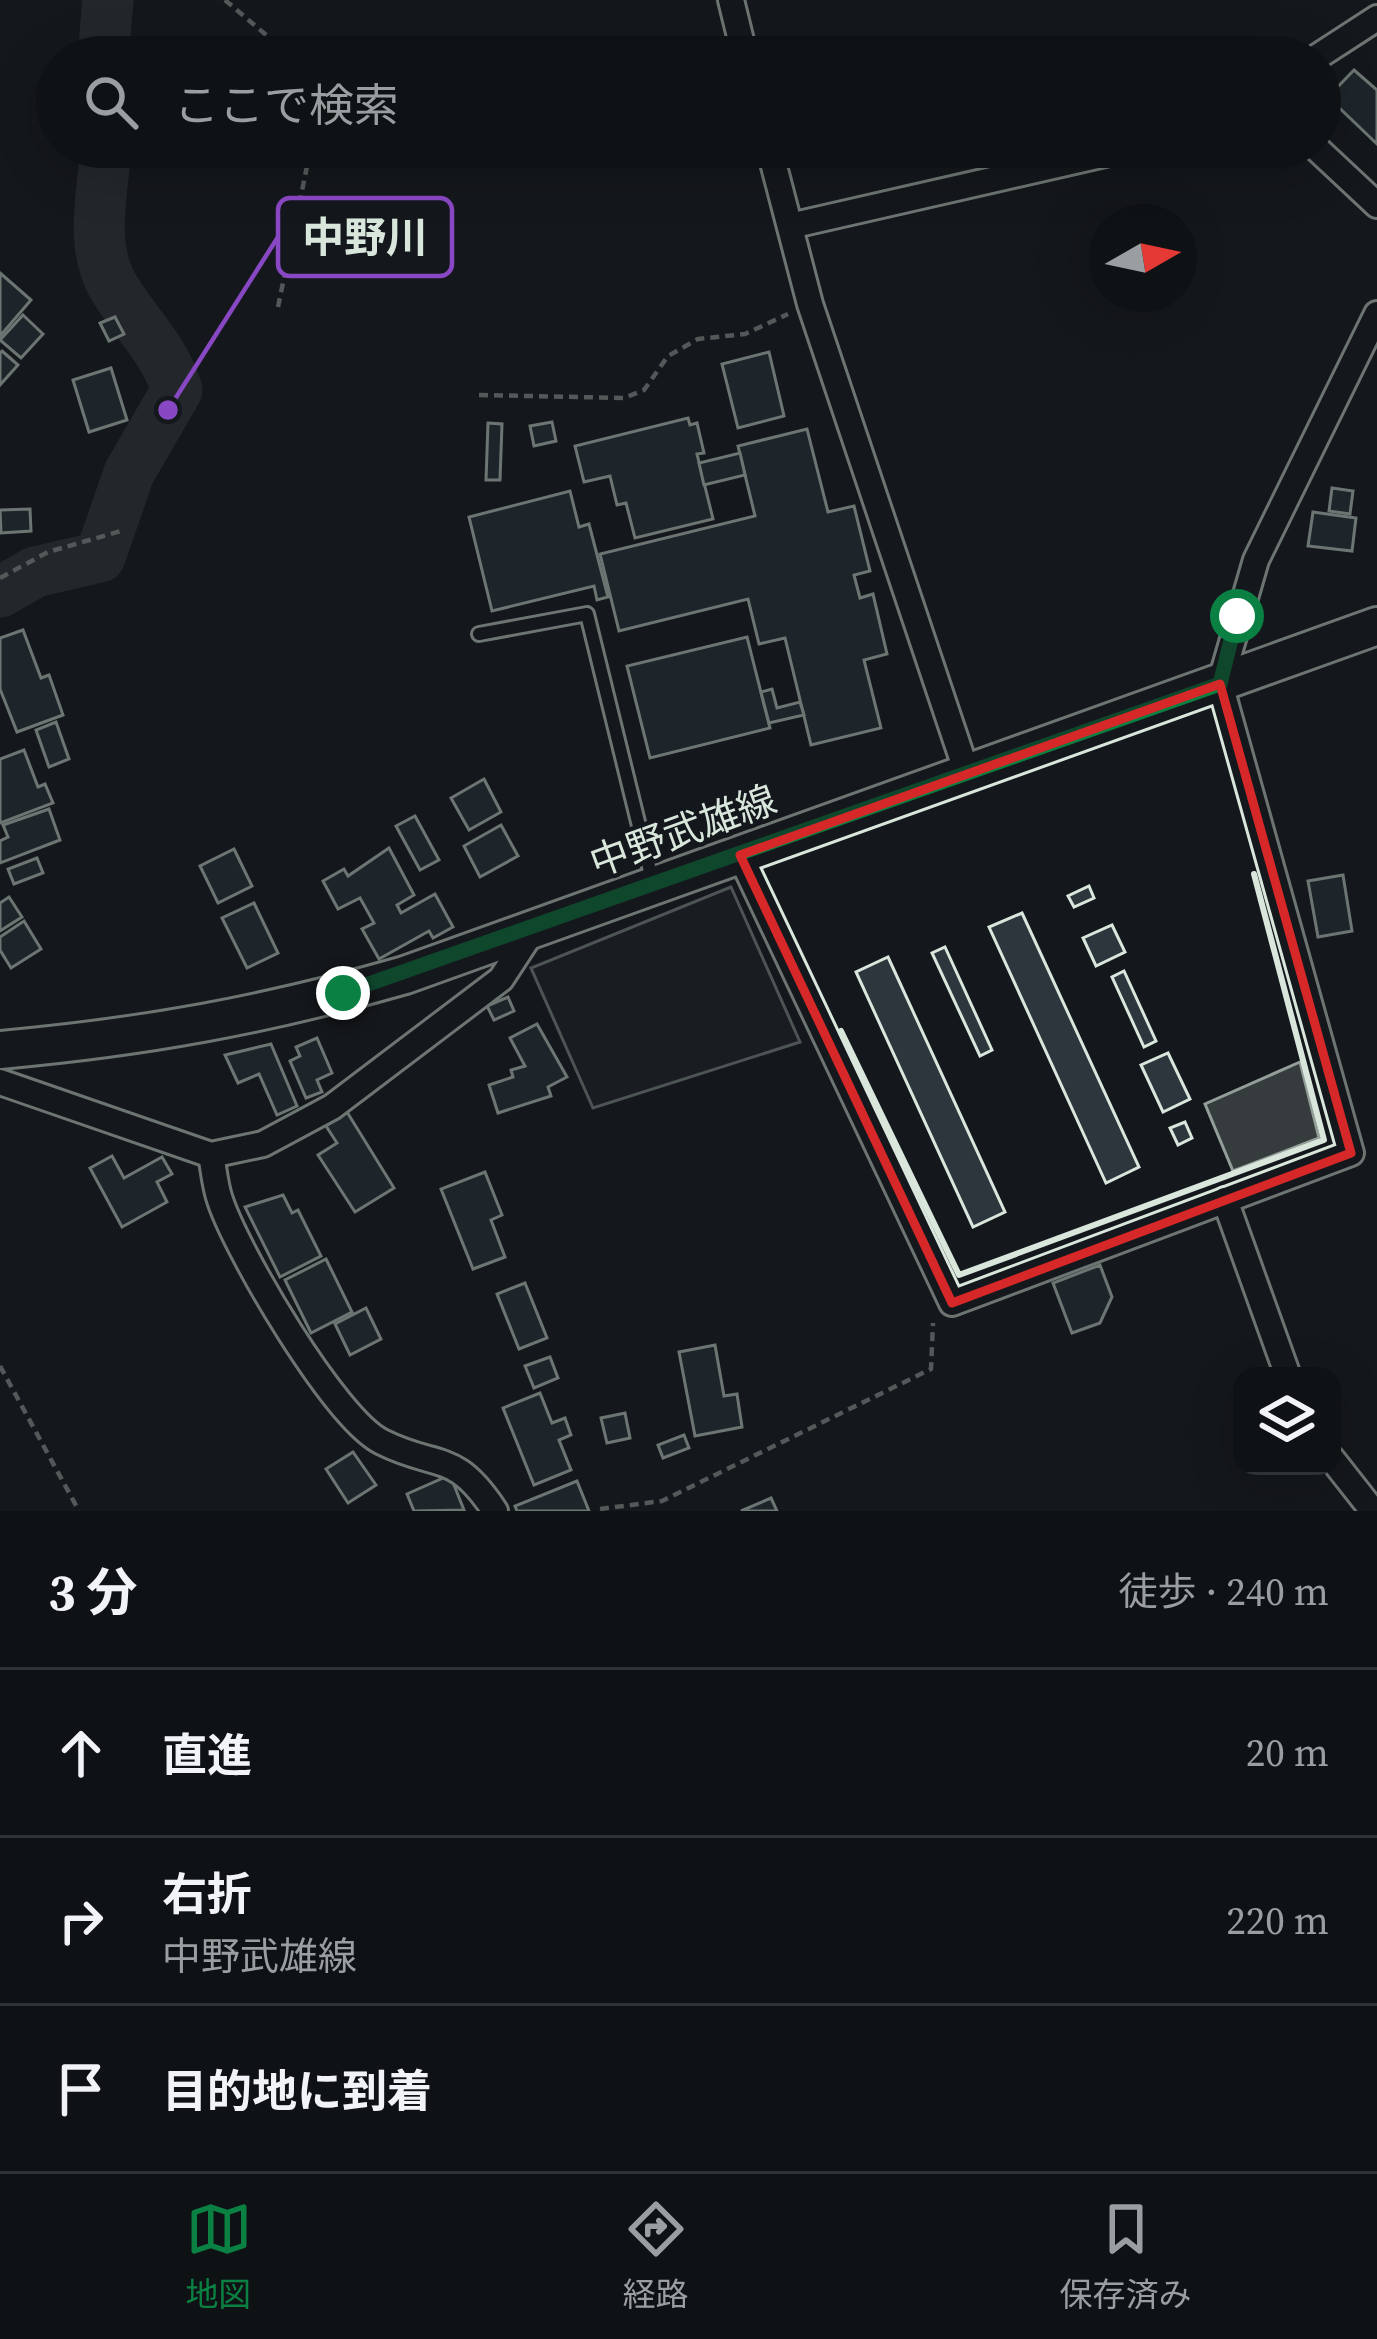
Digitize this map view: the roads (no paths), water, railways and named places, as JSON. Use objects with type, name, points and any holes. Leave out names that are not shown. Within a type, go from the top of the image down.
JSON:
[{"type":"main road","name":"中野武雄線","points":[[0,1050],[123,1039],[264,1015],[405,975],[1377,626]]},
{"type":"street","points":[[731,0],[740,36]]},
{"type":"street","points":[[1341,41],[1377,18]]},
{"type":"street","points":[[775,168],[810,304],[968,773]]},
{"type":"street","points":[[790,226],[1044,168]]},
{"type":"street","points":[[1337,168],[1377,205]]},
{"type":"street","points":[[740,855],[952,1303],[1351,1153],[1220,684],[1256,560],[1377,314]]},
{"type":"street","points":[[0,1082],[211,1155],[263,1144],[332,1107],[501,979],[532,930]]},
{"type":"street","points":[[211,1155],[219,1198],[248,1265],[347,1413],[380,1442],[449,1462],[475,1481],[495,1511]]},
{"type":"street","points":[[1225,1200],[1285,1367]]},
{"type":"street","points":[[1341,1469],[1370,1503]]},
{"type":"lane","points":[[479,634],[586,614],[654,886]]},
{"type":"waterway","points":[[105,36],[108,0]]},
{"type":"waterway","points":[[0,592],[35,572],[100,557],[129,473],[177,390],[165,362],[106,270],[99,236],[104,168]]},
{"type":"place","name":"中野川","points":[[168,410]]}]
